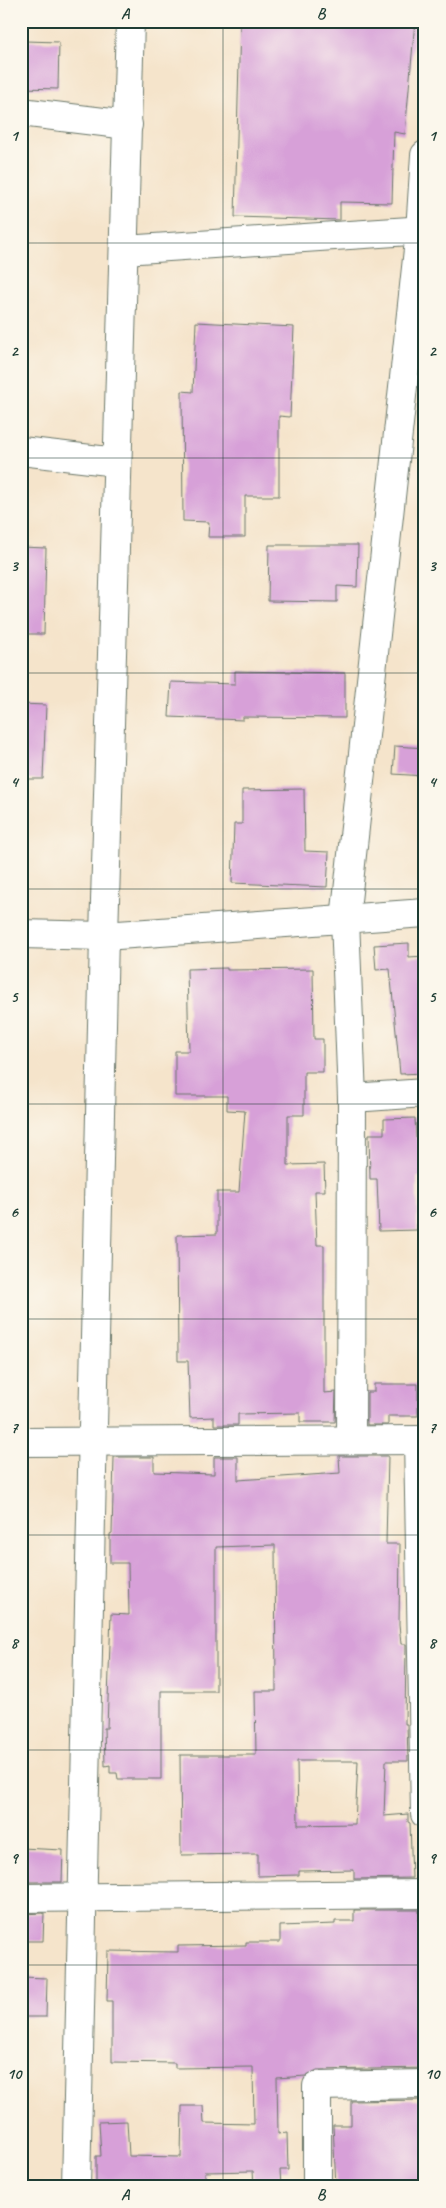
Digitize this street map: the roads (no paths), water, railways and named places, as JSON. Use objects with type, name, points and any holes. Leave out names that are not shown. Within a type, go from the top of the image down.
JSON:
[{"type":"street","points":[[76,2187],[84,1897],[104,936],[130,21]]},
{"type":"street","points":[[21,112],[128,125]]},
{"type":"street","points":[[351,1440],[352,1098],[345,919],[422,230],[425,155]]},
{"type":"street","points":[[124,250],[422,230]]},
{"type":"street","points":[[21,451],[117,462]]},
{"type":"street","points":[[21,934],[104,936],[425,913]]},
{"type":"street","points":[[352,1098],[425,1093]]},
{"type":"street","points":[[21,1442],[94,1440],[422,1440],[425,1814]]},
{"type":"street","points":[[21,1898],[425,1894]]},
{"type":"street","points":[[316,2187],[317,2086],[425,2084]]}]
